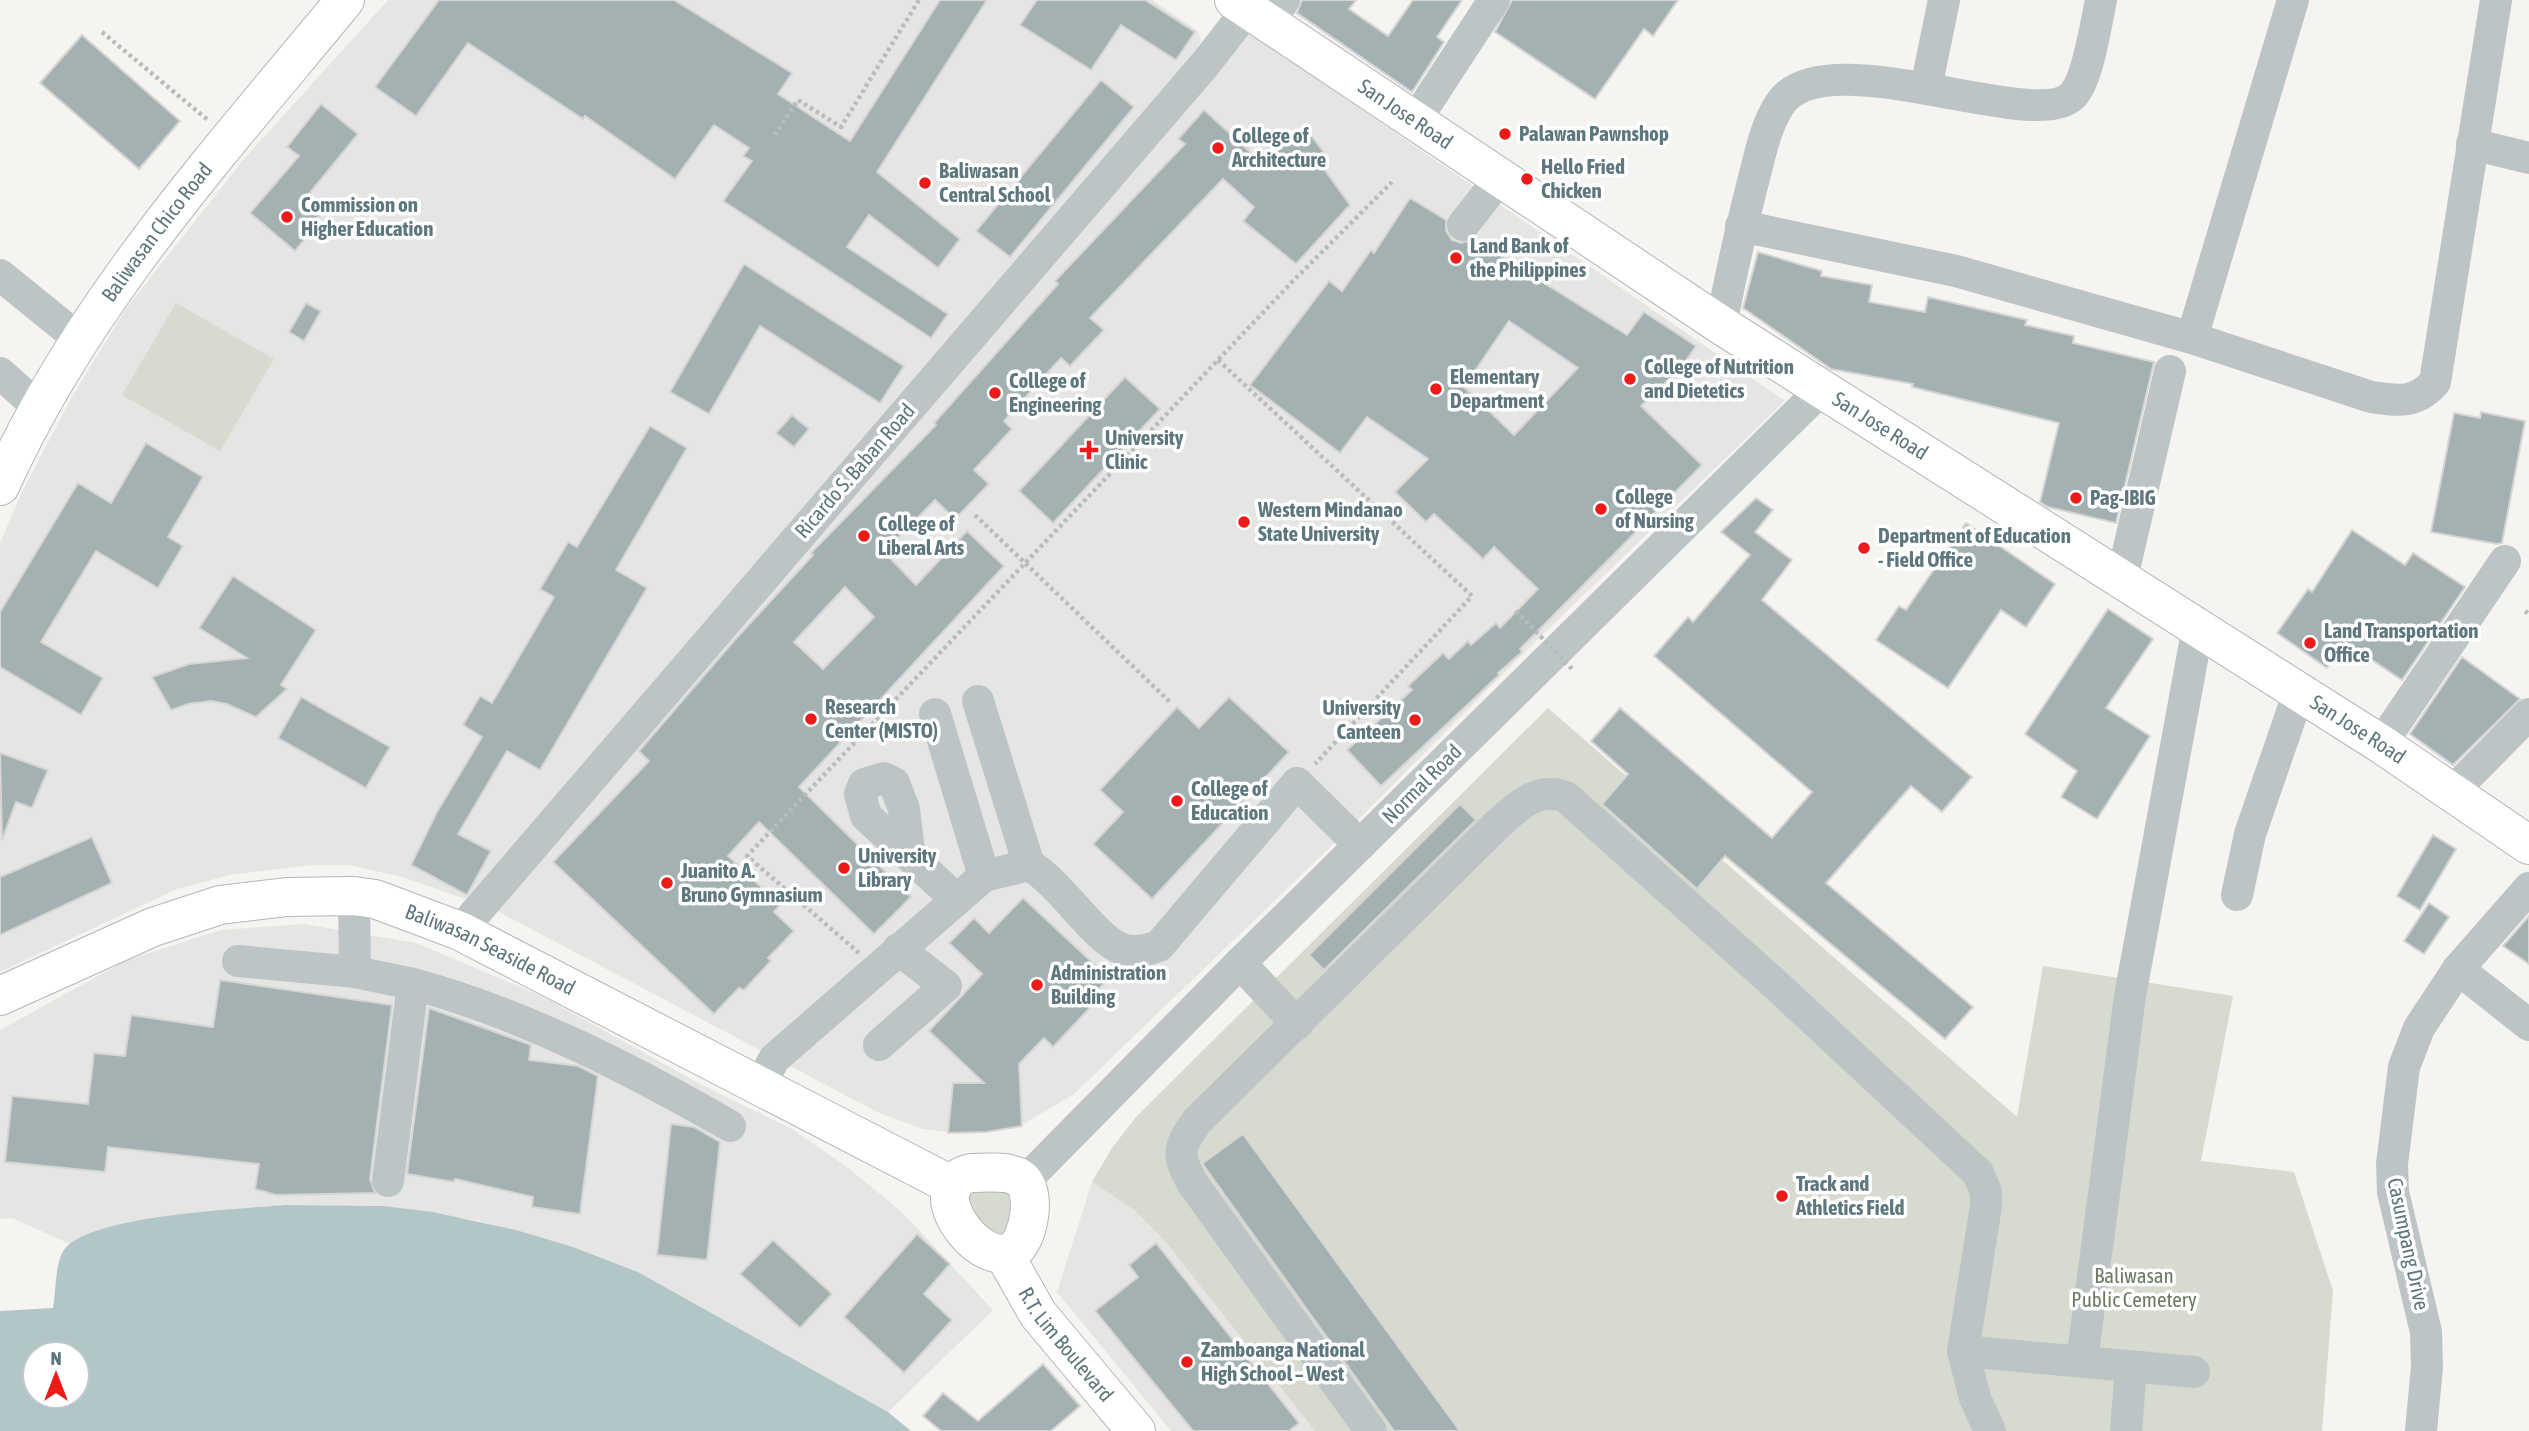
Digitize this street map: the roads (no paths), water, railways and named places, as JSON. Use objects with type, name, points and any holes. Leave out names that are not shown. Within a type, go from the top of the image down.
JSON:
[{"type":"main road","name":"Baliwasan Chico Road","points":[[1,483],[39,408],[79,340],[158,228],[345,0]]},
{"type":"main road","name":"San Jose Road","points":[[1259,8],[1415,121],[1721,325],[2381,744],[2529,845]]},
{"type":"main road","name":"Baliwasan Seaside Road","points":[[0,996],[191,912],[287,897],[375,899],[460,931],[953,1186]]},
{"type":"main road","points":[[971,1173],[1013,1175],[1024,1182],[1029,1196],[1024,1238],[1017,1247],[1004,1254],[986,1252],[952,1213],[949,1198],[953,1186],[964,1174],[971,1173]]},
{"type":"main road","name":"R.T. Lim Boulevard","points":[[1004,1254],[1038,1314],[1136,1431]]},
{"type":"street","points":[[1415,121],[1494,0]]},
{"type":"street","points":[[1926,88],[1944,0]]},
{"type":"street","points":[[1721,325],[1741,226],[1765,135],[1780,104],[1789,94],[1817,81],[1841,80],[1926,88],[2035,106],[2063,102],[2073,96],[2082,78],[2101,0]]},
{"type":"street","points":[[2192,338],[2293,0]]},
{"type":"street","points":[[1741,226],[1956,271],[2192,338],[2371,397],[2399,401],[2416,399],[2435,382],[2496,0]]},
{"type":"street","name":"Ricardo S. Baban Road","points":[[460,931],[1206,63],[1259,8]]},
{"type":"street","points":[[2472,144],[2529,158]]},
{"type":"street","points":[[1463,225],[1500,178]]},
{"type":"street","points":[[0,275],[79,340]]},
{"type":"street","points":[[2122,578],[2170,371]]},
{"type":"street","points":[[0,373],[39,408]]},
{"type":"street","name":"Normal Road","points":[[1024,1182],[1240,963],[1822,388]]},
{"type":"street","points":[[2381,744],[2505,561]]},
{"type":"street","points":[[2082,1361],[2130,996],[2198,627]]},
{"type":"street","points":[[2237,895],[2250,834],[2299,692]]},
{"type":"street","points":[[978,701],[1029,865]]},
{"type":"street","points":[[935,714],[984,876]]},
{"type":"street","points":[[2453,791],[2529,714]]},
{"type":"street","points":[[760,1086],[774,1059],[955,898],[984,876],[1029,865],[1044,873],[1109,941],[1122,949],[1151,949],[1159,946],[1297,783],[1360,845]]},
{"type":"street","points":[[1371,1431],[1193,1184],[1180,1155],[1182,1142],[1198,1121],[1512,812],[1538,794],[1553,792],[1566,797],[1776,985],[1978,1172],[1984,1182],[1986,1206],[1963,1351],[1975,1398],[1990,1431]]},
{"type":"street","points":[[909,852],[955,898]]},
{"type":"street","name":"Casumpang Drive","points":[[2421,1431],[2426,1393],[2426,1332],[2393,1192],[2392,1164],[2404,1068],[2410,1046],[2458,969],[2529,888]]},
{"type":"street","points":[[354,897],[355,972]]},
{"type":"street","points":[[879,1045],[946,986],[888,959]]},
{"type":"street","points":[[238,961],[355,972],[451,994],[534,1026],[730,1126]]},
{"type":"street","points":[[1240,963],[1297,1024]]},
{"type":"street","points":[[2458,969],[2529,1025]]},
{"type":"street","points":[[388,1181],[413,984]]},
{"type":"street","points":[[1963,1351],[2194,1372]]},
{"type":"street","points":[[2126,1431],[2131,1367]]},
{"type":"place","name":"Palawan Pawnshop","points":[[1505,134]]},
{"type":"place","name":"College of Architecture","points":[[1218,148]]},
{"type":"place","name":"Hello Fried Chicken","points":[[1527,179]]},
{"type":"place","name":"Baliwasan Central School","points":[[925,183]]},
{"type":"place","name":"Commission on Higher Education","points":[[287,217]]},
{"type":"place","name":"Land Bank of the Philippines","points":[[1456,258]]},
{"type":"place","name":"College of Nutrition and Dietetics","points":[[1630,379]]},
{"type":"place","name":"Elementary Department","points":[[1436,389]]},
{"type":"place","name":"College of Engineering","points":[[995,393]]},
{"type":"place","name":"University Clinic","points":[[1089,450]]},
{"type":"place","name":"Pag-IBIG","points":[[2076,498]]},
{"type":"place","name":"College of Nursing","points":[[1601,509]]},
{"type":"place","name":"Western Mindanao State University","points":[[1244,522]]},
{"type":"place","name":"College of Liberal Arts","points":[[864,536]]},
{"type":"place","name":"Department of Education - Field Office","points":[[1864,548]]},
{"type":"place","name":"Land Transportation Office","points":[[2310,643]]},
{"type":"place","name":"Research Center (MISTO)","points":[[811,719]]},
{"type":"place","name":"University Canteen","points":[[1415,720]]},
{"type":"place","name":"College of Education","points":[[1177,801]]},
{"type":"place","name":"University Library","points":[[844,868]]},
{"type":"place","name":"Juanito A. Bruno Gymnasium","points":[[667,883]]},
{"type":"place","name":"Administration Building","points":[[1037,985]]},
{"type":"place","name":"Track and Athletics Field","points":[[1782,1196]]},
{"type":"place","name":"Zamboanga National High School – West","points":[[1187,1362]]},
{"type":"park label","name":"Baliwasan Public Cemetery","points":[[2134,1288]]}]
